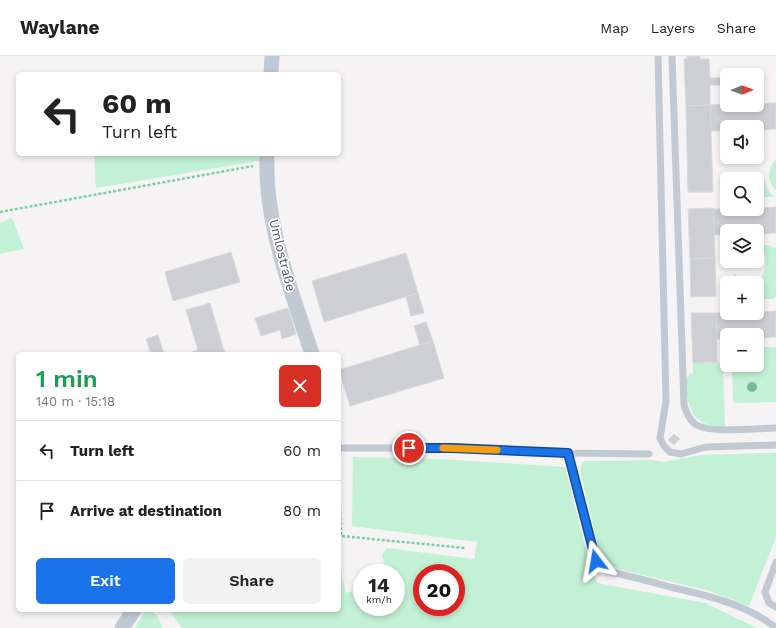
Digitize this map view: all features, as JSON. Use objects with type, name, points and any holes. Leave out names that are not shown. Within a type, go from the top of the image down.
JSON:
[{"type":"street","points":[[271,72],[272,56]]},
{"type":"street","name":"Umlostraße","points":[[267,159],[270,204],[279,255],[311,352]]},
{"type":"street","points":[[122,628],[133,612]]},
{"type":"lane","points":[[658,56],[666,401],[660,438],[664,446],[670,452],[681,454],[706,447],[776,445]]},
{"type":"lane","points":[[672,56],[684,405],[695,424],[707,429],[776,428]]},
{"type":"lane","points":[[341,448],[452,448],[568,453],[648,454]]},
{"type":"lane","points":[[568,453],[596,561],[601,568],[607,571],[706,596],[737,607],[776,628]]},
{"type":"lane","points":[[776,562],[765,592],[769,603],[776,607]]},
{"type":"path","points":[[0,212],[267,159]]},
{"type":"path","points":[[341,536],[465,548]]},
{"type":"green space","points":[[94,156],[262,156],[259,161],[96,188]]},
{"type":"green space","points":[[776,159],[776,191],[771,183],[769,175],[771,166]]},
{"type":"green space","points":[[764,180],[768,190],[774,197],[764,197]]},
{"type":"green space","points":[[12,218],[24,249],[0,254],[0,223]]},
{"type":"green space","points":[[764,245],[776,248],[776,297],[773,299],[764,299],[764,276],[762,276],[765,270],[766,262]]},
{"type":"green space","points":[[764,347],[776,347],[776,402],[735,403],[733,400],[732,372],[764,372]]},
{"type":"green space","points":[[693,363],[720,363],[720,372],[723,372],[725,426],[714,426],[705,423],[698,419],[693,413],[687,398],[685,379],[693,372]]},
{"type":"green space","points":[[776,453],[776,537],[749,606],[710,591],[618,569],[601,558],[581,475],[580,466],[585,461],[651,460],[664,462],[701,455]]},
{"type":"green space","points":[[353,457],[440,459],[565,467],[590,565],[597,583],[705,603],[757,628],[182,628],[170,612],[341,612],[341,572],[346,593],[353,591],[353,616],[405,616],[405,564],[384,564],[382,555],[387,548],[474,559],[477,542],[352,526]]},
{"type":"green space","points":[[145,612],[153,612],[157,616],[163,628],[135,628]]},
{"type":"building","points":[[687,56],[700,56],[700,59],[709,59],[710,78],[720,78],[720,85],[710,85],[710,105],[686,106],[684,59],[687,59]]},
{"type":"building","points":[[764,103],[776,103],[776,129],[764,130],[764,120],[720,120],[720,131],[711,131],[710,105],[720,105],[720,112],[764,112]]},
{"type":"building","points":[[710,105],[713,192],[688,192],[686,106]]},
{"type":"building","points":[[776,207],[776,233],[764,234],[764,224],[720,224],[720,235],[714,235],[713,209],[720,209],[720,216],[764,216],[764,208]]},
{"type":"building","points":[[713,208],[715,258],[690,259],[688,209]]},
{"type":"building","points":[[231,252],[240,282],[173,301],[165,272]]},
{"type":"building","points":[[406,253],[418,293],[324,322],[312,281]]},
{"type":"building","points":[[715,258],[716,296],[691,297],[690,259]]},
{"type":"building","points":[[418,293],[424,313],[411,316],[406,297]]},
{"type":"building","points":[[210,303],[224,352],[192,352],[198,350],[186,310]]},
{"type":"building","points":[[288,308],[296,334],[282,339],[280,330],[261,336],[255,318]]},
{"type":"building","points":[[776,311],[776,337],[764,338],[764,328],[720,328],[720,339],[717,339],[716,313],[720,313],[720,320],[764,320],[764,312]]},
{"type":"building","points":[[691,313],[716,313],[717,362],[693,363]]},
{"type":"building","points":[[426,322],[433,341],[420,345],[414,326]]},
{"type":"building","points":[[158,335],[163,352],[150,352],[146,339]]},
{"type":"building","points":[[433,341],[444,378],[350,406],[341,377],[341,369]]},
{"type":"building","points":[[674,434],[680,439],[674,445],[668,440]]},
{"type":"slow traffic","points":[[443,448],[497,450]]},
{"type":"route","points":[[409,448],[452,448],[568,453],[596,561]]}]
